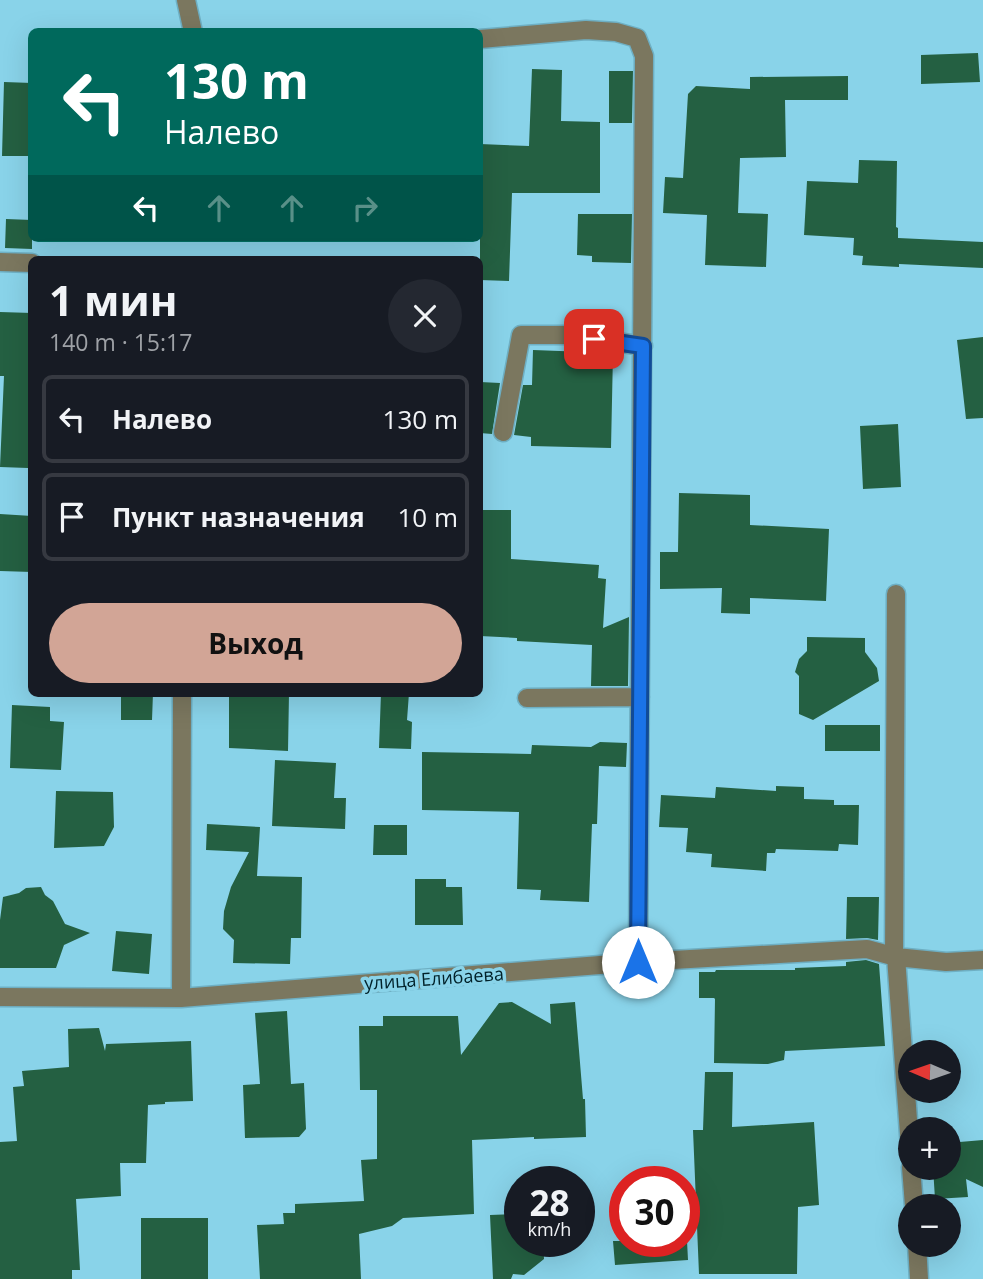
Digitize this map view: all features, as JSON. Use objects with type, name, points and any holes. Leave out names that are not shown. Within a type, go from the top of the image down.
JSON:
[{"type":"street","points":[[186,0],[192,28]]},
{"type":"street","points":[[483,39],[586,30],[616,32],[637,38],[644,56],[638,962]]},
{"type":"street","points":[[0,262],[28,263]]},
{"type":"street","points":[[503,432],[521,335],[570,335],[643,346]]},
{"type":"street","points":[[896,594],[895,957],[908,1117]]},
{"type":"street","points":[[181,998],[182,697]]},
{"type":"street","points":[[527,698],[640,697]]},
{"type":"street","name":"улица Елибаева","points":[[0,997],[181,998],[638,962],[867,949],[895,957],[946,961],[983,960]]},
{"type":"street","points":[[918,1257],[919,1279]]},
{"type":"building","points":[[978,53],[980,82],[921,84],[921,55]]},
{"type":"building","points":[[532,69],[562,70],[561,121],[600,122],[600,193],[512,193],[509,281],[483,280],[480,242],[483,242],[483,144],[529,146]]},
{"type":"building","points":[[609,71],[633,71],[632,123],[609,123]]},
{"type":"building","points":[[848,76],[848,100],[785,100],[786,157],[740,158],[738,213],[768,214],[766,267],[705,265],[707,215],[663,213],[665,177],[683,178],[688,94],[696,86],[750,89],[750,77]]},
{"type":"building","points":[[4,82],[28,83],[28,156],[2,156]]},
{"type":"building","points":[[859,160],[897,161],[898,238],[983,242],[983,268],[862,265],[863,256],[853,255],[854,238],[804,235],[807,181],[858,183]]},
{"type":"building","points":[[578,214],[632,214],[631,263],[592,262],[592,256],[577,255]]},
{"type":"building","points":[[6,219],[28,220],[28,242],[32,242],[32,249],[5,248]]},
{"type":"building","points":[[0,312],[28,313],[28,468],[0,467],[4,376],[0,376]]},
{"type":"building","points":[[983,337],[983,418],[966,419],[957,340]]},
{"type":"building","points":[[533,350],[613,353],[611,448],[531,446],[531,437],[514,435],[523,385],[532,385]]},
{"type":"building","points":[[483,382],[500,383],[492,434],[483,433]]},
{"type":"building","points":[[898,424],[901,487],[863,489],[860,426]]},
{"type":"building","points":[[679,493],[750,495],[750,525],[829,529],[826,601],[750,598],[750,614],[721,613],[722,588],[660,589],[660,552],[678,552]]},
{"type":"building","points":[[483,510],[511,510],[511,559],[599,565],[598,578],[606,579],[603,628],[629,617],[628,686],[591,686],[592,645],[517,641],[517,638],[483,636]]},
{"type":"building","points":[[0,514],[28,516],[28,572],[0,571]]},
{"type":"building","points":[[807,637],[865,638],[865,652],[877,668],[879,681],[813,720],[799,714],[799,676],[795,672],[799,659],[807,651]]},
{"type":"building","points":[[121,697],[153,697],[152,720],[121,720]]},
{"type":"building","points":[[229,697],[289,697],[288,751],[229,748]]},
{"type":"building","points":[[381,697],[409,697],[407,720],[412,722],[411,749],[379,748]]},
{"type":"building","points":[[12,705],[50,707],[50,721],[64,722],[61,770],[10,768]]},
{"type":"building","points":[[825,725],[880,725],[880,751],[825,751]]},
{"type":"building","points":[[600,742],[627,743],[626,767],[599,766],[597,824],[592,824],[589,902],[540,900],[541,890],[517,889],[519,812],[422,810],[422,752],[531,754],[532,745],[591,747]]},
{"type":"building","points":[[275,760],[336,763],[334,798],[346,798],[345,829],[272,826]]},
{"type":"building","points":[[776,786],[804,787],[804,799],[834,800],[834,805],[859,805],[858,845],[839,844],[838,851],[776,849],[775,853],[767,853],[766,871],[711,867],[712,854],[686,852],[688,828],[659,827],[661,795],[715,798],[716,787],[776,791]]},
{"type":"building","points":[[56,791],[113,792],[114,827],[104,846],[54,848]]},
{"type":"building","points":[[207,824],[260,827],[257,876],[302,877],[301,938],[291,938],[290,964],[233,963],[234,940],[223,929],[224,911],[231,887],[249,852],[206,850]]},
{"type":"building","points":[[374,825],[407,825],[407,855],[373,855]]},
{"type":"building","points":[[415,879],[446,879],[446,887],[462,887],[463,925],[415,925]]},
{"type":"building","points":[[41,887],[45,895],[53,901],[65,924],[90,933],[64,945],[56,968],[0,968],[3,897],[19,893],[26,888]]},
{"type":"building","points":[[847,897],[879,897],[878,940],[846,939]]},
{"type":"building","points":[[116,931],[152,934],[149,974],[112,971]]},
{"type":"building","points":[[866,960],[879,964],[885,1046],[785,1051],[784,1060],[768,1064],[714,1063],[715,999],[699,998],[699,972],[795,970],[846,966],[846,962]]},
{"type":"building","points":[[512,1002],[551,1024],[550,1004],[575,1002],[586,1137],[472,1140],[474,1214],[403,1218],[392,1226],[359,1234],[361,1279],[260,1279],[257,1225],[284,1224],[283,1213],[295,1213],[295,1204],[364,1201],[361,1160],[377,1159],[377,1090],[360,1090],[359,1026],[383,1026],[383,1016],[458,1016],[461,1055],[499,1003]]},
{"type":"building","points":[[287,1011],[291,1084],[304,1083],[306,1129],[299,1137],[245,1138],[243,1085],[260,1084],[255,1013]]},
{"type":"building","points":[[99,1028],[105,1051],[106,1044],[191,1041],[193,1101],[148,1105],[146,1163],[120,1163],[121,1196],[76,1199],[80,1270],[72,1270],[72,1279],[0,1279],[0,1142],[17,1141],[13,1087],[24,1086],[22,1071],[69,1067],[68,1029]]},
{"type":"building","points":[[705,1072],[733,1072],[732,1127],[814,1122],[819,1205],[798,1207],[797,1274],[699,1274],[700,1166],[694,1166],[693,1130],[703,1130]]},
{"type":"building","points":[[983,1140],[983,1187],[966,1179],[968,1197],[961,1197],[961,1194],[935,1194],[934,1180],[961,1180],[961,1142]]},
{"type":"building","points":[[490,1215],[504,1215],[504,1257],[544,1259],[524,1275],[513,1274],[511,1279],[493,1279]]},
{"type":"building","points":[[141,1218],[208,1218],[208,1279],[141,1279]]},
{"type":"building","points":[[614,1257],[688,1257],[688,1260],[615,1265]]},
{"type":"route","points":[[594,339],[643,346],[638,962]]}]
